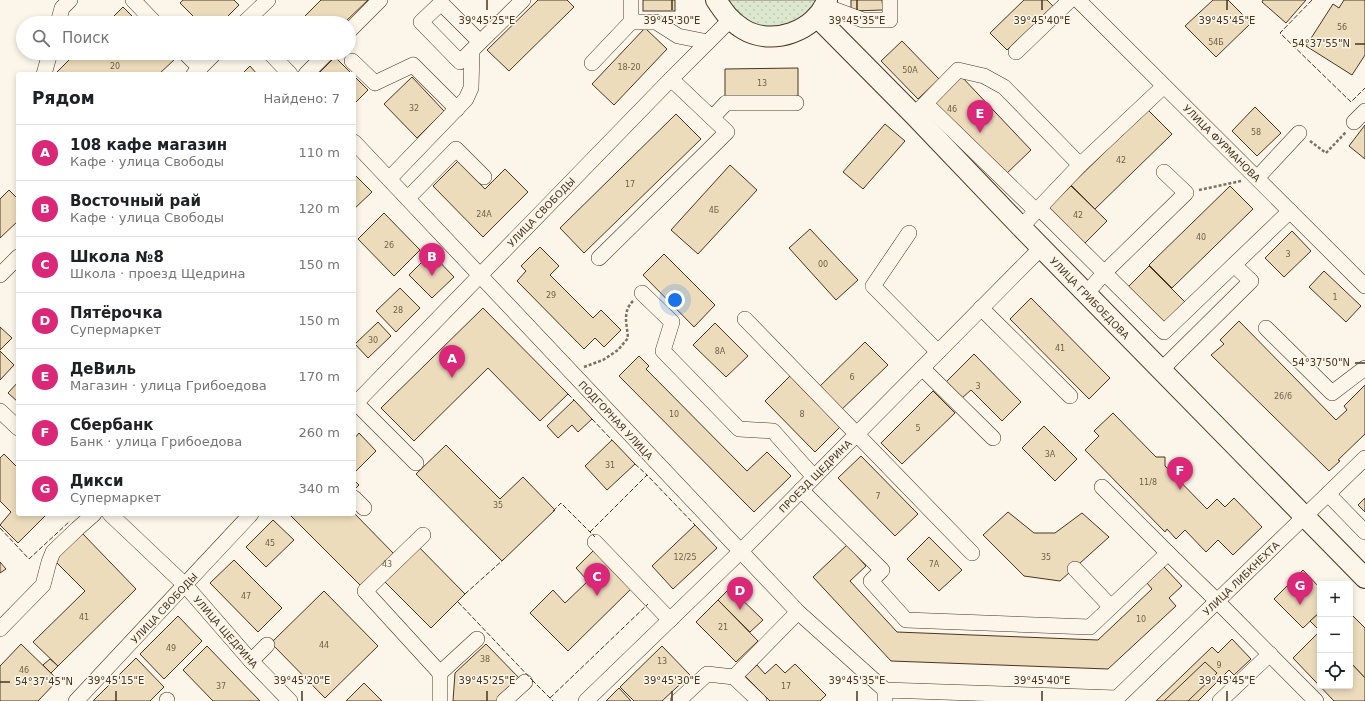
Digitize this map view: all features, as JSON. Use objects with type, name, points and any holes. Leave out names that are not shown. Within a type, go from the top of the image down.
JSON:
[{"type":"main road","points":[[716,0],[730,20],[745,30],[764,36],[783,35],[804,27],[823,8]]},
{"type":"main road","name":"УЛИЦА ГРИБОЕДОВА","points":[[823,8],[920,109],[1021,227],[1365,578]]},
{"type":"street","points":[[60,16],[62,8],[70,0]]},
{"type":"street","points":[[133,0],[148,16]]},
{"type":"street","points":[[251,16],[268,0]]},
{"type":"street","points":[[356,24],[380,0]]},
{"type":"street","points":[[389,179],[433,127],[457,109],[466,99],[471,88],[476,46],[523,0]]},
{"type":"street","points":[[592,63],[631,22],[631,0]]},
{"type":"street","points":[[823,8],[863,20],[890,20],[890,0]]},
{"type":"street","points":[[1016,52],[1070,0]]},
{"type":"street","name":"УЛИЦА ФУРМАНОВА","points":[[1078,0],[1365,286]]},
{"type":"street","name":"УЛИЦА СВОБОДЫ","points":[[356,403],[730,20]]},
{"type":"street","points":[[631,22],[656,22],[678,36],[708,42]]},
{"type":"street","points":[[45,72],[48,60]]},
{"type":"street","points":[[190,60],[197,71],[208,60]]},
{"type":"street","points":[[277,60],[288,72]]},
{"type":"street","points":[[308,72],[320,60]]},
{"type":"street","points":[[352,61],[375,83],[413,64],[457,109]]},
{"type":"street","points":[[1080,165],[1004,87],[984,76],[958,70],[920,109],[1038,209],[1105,272],[1164,332],[1290,211]]},
{"type":"street","points":[[599,258],[727,132],[671,79]]},
{"type":"street","points":[[1021,227],[1080,165],[1164,86]]},
{"type":"street","points":[[712,118],[726,103],[796,103]]},
{"type":"street","points":[[1354,122],[1365,111]]},
{"type":"street","points":[[1257,178],[1299,133]]},
{"type":"street","name":"ПОДГОРНАЯ УЛИЦА","points":[[356,144],[740,552],[798,612],[885,695]]},
{"type":"street","points":[[408,198],[456,149],[484,177]]},
{"type":"street","points":[[1086,294],[1105,272],[1186,193],[1164,172]]},
{"type":"street","points":[[909,233],[873,286],[938,352]]},
{"type":"street","name":"ПРОЕЗД ЩЕДРИНА","points":[[586,701],[740,552],[1041,248]]},
{"type":"street","points":[[0,276],[16,258]]},
{"type":"street","points":[[1161,370],[1251,281],[1234,265]]},
{"type":"street","points":[[642,293],[672,322],[663,351],[739,429],[773,431],[814,477]]},
{"type":"street","points":[[981,308],[1070,396]]},
{"type":"street","points":[[745,320],[972,553]]},
{"type":"street","points":[[1266,328],[1332,392],[1365,368]]},
{"type":"street","points":[[922,368],[993,438]]},
{"type":"street","points":[[356,405],[416,463]]},
{"type":"street","points":[[0,411],[16,426]]},
{"type":"street","name":"УЛИЦА ЛИБКНЕХТА","points":[[1117,699],[1365,458]]},
{"type":"street","points":[[1102,487],[1316,701]]},
{"type":"street","points":[[801,490],[882,570],[871,581],[906,620],[1090,627],[1168,553]]},
{"type":"street","points":[[1328,494],[1365,532]]},
{"type":"street","points":[[0,629],[43,585],[53,552],[76,528],[91,516]]},
{"type":"street","name":"УЛИЦА ЩЕДРИНА","points":[[112,516],[185,585],[251,661],[290,701]]},
{"type":"street","name":"УЛИЦА СВОБОДЫ","points":[[76,701],[249,516]]},
{"type":"street","points":[[423,535],[365,591],[440,674],[440,701]]},
{"type":"street","points":[[595,542],[670,620]]},
{"type":"street","points":[[1075,569],[1111,607]]},
{"type":"street","points":[[734,677],[798,612]]},
{"type":"street","points":[[440,674],[477,639]]},
{"type":"street","points":[[251,661],[267,645]]},
{"type":"street","points":[[1220,701],[1270,654]]},
{"type":"street","points":[[674,699],[707,674],[734,677],[759,701]]},
{"type":"street","points":[[504,701],[525,682]]},
{"type":"street","points":[[885,695],[1117,699]]},
{"type":"path","points":[[1299,133],[1326,153],[1354,122]]},
{"type":"path","points":[[1186,193],[1257,178]]},
{"type":"path","points":[[573,374],[588,365],[603,360],[618,350],[628,338],[625,316],[628,306],[642,293]]},
{"type":"green space","points":[[725,0],[819,0],[814,8],[801,21],[784,28],[775,29],[757,26],[741,19],[734,13]]},
{"type":"building","points":[[183,0],[234,0],[239,5],[228,16],[193,16],[180,3]]},
{"type":"building","points":[[321,0],[368,0],[351,16],[305,16]]},
{"type":"building","points":[[538,0],[567,0],[574,7],[509,71],[487,50]]},
{"type":"building","points":[[643,0],[675,0],[675,11],[643,11]]},
{"type":"building","points":[[851,0],[882,0],[883,10],[851,11]]},
{"type":"building","points":[[1024,0],[1047,0],[1053,6],[1007,50],[990,33]]},
{"type":"building","points":[[1213,0],[1228,0],[1251,23],[1216,57],[1185,26]]},
{"type":"building","points":[[1263,0],[1306,0],[1286,23],[1262,2]]},
{"type":"building","points":[[1344,0],[1365,0],[1365,55],[1352,75],[1306,46],[1333,4],[1339,8]]},
{"type":"building","points":[[123,7],[132,16],[114,16]]},
{"type":"building","points":[[645,28],[667,49],[614,105],[592,84]]},
{"type":"building","points":[[902,41],[939,79],[918,99],[881,61]]},
{"type":"building","points":[[69,60],[174,60],[161,72],[57,72]]},
{"type":"building","points":[[332,60],[338,60],[350,72],[320,72]]},
{"type":"building","points":[[250,66],[255,72],[244,72]]},
{"type":"building","points":[[798,68],[798,96],[725,96],[725,69]]},
{"type":"building","points":[[961,76],[1031,150],[1004,176],[933,102]]},
{"type":"building","points":[[412,77],[444,111],[417,138],[384,104]]},
{"type":"building","points":[[356,78],[368,90],[356,102]]},
{"type":"building","points":[[1255,107],[1281,133],[1257,156],[1232,131]]},
{"type":"building","points":[[1148,110],[1172,134],[1095,209],[1071,185]]},
{"type":"building","points":[[676,114],[701,139],[584,253],[560,228]]},
{"type":"building","points":[[885,124],[905,141],[863,189],[843,172]]},
{"type":"building","points":[[1365,125],[1365,159],[1349,146]]},
{"type":"building","points":[[458,161],[485,189],[505,169],[528,192],[483,237],[433,186]]},
{"type":"building","points":[[730,165],[757,190],[698,254],[671,230]]},
{"type":"building","points":[[356,176],[372,192],[356,207]]},
{"type":"building","points":[[1071,186],[1107,221],[1084,244],[1048,208]]},
{"type":"building","points":[[1230,186],[1253,209],[1172,288],[1149,265]]},
{"type":"building","points":[[9,190],[16,197],[16,223],[0,238],[0,199]]},
{"type":"building","points":[[384,213],[420,250],[394,276],[358,239]]},
{"type":"building","points":[[810,229],[858,280],[836,300],[789,248]]},
{"type":"building","points":[[1292,231],[1311,251],[1284,277],[1265,258]]},
{"type":"building","points":[[540,247],[559,266],[550,275],[593,318],[601,310],[621,330],[604,347],[595,338],[584,349],[517,281],[526,271],[521,266]]},
{"type":"building","points":[[431,253],[454,277],[432,298],[409,275]]},
{"type":"building","points":[[664,254],[715,305],[694,327],[643,275]]},
{"type":"building","points":[[1149,266],[1185,302],[1163,324],[1127,288]]},
{"type":"building","points":[[1324,271],[1361,306],[1346,322],[1309,287]]},
{"type":"building","points":[[400,288],[420,308],[396,332],[376,311]]},
{"type":"building","points":[[1031,298],[1110,378],[1089,399],[1010,319]]},
{"type":"building","points":[[483,308],[568,394],[540,421],[488,368],[414,441],[381,408]]},
{"type":"building","points":[[1239,321],[1336,420],[1347,410],[1344,406],[1365,385],[1365,434],[1338,460],[1340,461],[1329,471],[1211,355],[1224,344],[1220,340]]},
{"type":"building","points":[[378,322],[391,336],[368,358],[356,345],[356,343]]},
{"type":"building","points":[[715,323],[748,356],[726,377],[693,345]]},
{"type":"building","points":[[0,327],[12,338],[0,350]]},
{"type":"building","points":[[865,342],[888,365],[838,413],[816,390]]},
{"type":"building","points":[[0,351],[14,365],[0,380]]},
{"type":"building","points":[[974,354],[1021,402],[1002,421],[971,390],[962,398],[946,382]]},
{"type":"building","points":[[639,356],[649,366],[646,369],[747,471],[767,452],[791,476],[754,512],[619,376]]},
{"type":"building","points":[[790,376],[840,427],[815,452],[765,401]]},
{"type":"building","points":[[16,384],[16,400],[8,393]]},
{"type":"building","points":[[933,391],[955,413],[902,464],[881,443]]},
{"type":"building","points":[[574,400],[592,419],[578,432],[572,425],[558,438],[547,426]]},
{"type":"building","points":[[1113,413],[1156,457],[1165,457],[1165,466],[1207,509],[1217,499],[1225,507],[1234,498],[1262,527],[1233,555],[1218,540],[1206,552],[1185,530],[1176,539],[1167,529],[1165,532],[1085,450],[1099,436],[1094,431]]},
{"type":"building","points":[[1044,426],[1077,459],[1055,481],[1022,448]]},
{"type":"building","points":[[359,433],[376,451],[356,471],[356,437]]},
{"type":"building","points":[[612,440],[635,464],[607,490],[585,466]]},
{"type":"building","points":[[446,445],[500,499],[523,477],[555,510],[502,561],[416,474]]},
{"type":"building","points":[[4,454],[16,466],[16,516],[45,516],[18,543],[0,525],[11,512],[0,501],[0,458]]},
{"type":"building","points":[[861,456],[918,514],[895,536],[838,478]]},
{"type":"building","points":[[1365,498],[1365,512],[1358,505]]},
{"type":"building","points":[[1008,512],[1034,533],[1055,533],[1082,513],[1109,537],[1060,581],[1024,576],[983,535]]},
{"type":"building","points":[[356,515],[395,555],[411,539],[465,594],[431,628],[376,573],[362,587],[291,516]]},
{"type":"building","points":[[273,520],[294,540],[266,567],[246,547]]},
{"type":"building","points":[[695,525],[717,548],[673,589],[652,566]]},
{"type":"building","points":[[82,533],[136,589],[58,666],[33,642],[85,591],[54,560]]},
{"type":"building","points":[[929,537],[962,570],[939,591],[907,559]]},
{"type":"building","points":[[847,545],[866,566],[850,581],[897,632],[1098,640],[1152,589],[1147,583],[1164,567],[1182,586],[1169,598],[1176,606],[1108,669],[891,661],[813,577]]},
{"type":"building","points":[[596,548],[634,586],[568,651],[530,613],[553,590],[565,603],[588,581],[576,568]]},
{"type":"building","points":[[234,560],[282,608],[258,632],[210,583]]},
{"type":"building","points":[[0,562],[6,569],[0,573]]},
{"type":"building","points":[[1303,570],[1317,585],[1317,615],[1303,628],[1274,599]]},
{"type":"building","points":[[730,588],[763,620],[750,632],[718,600]]},
{"type":"building","points":[[324,591],[378,646],[325,698],[271,643]]},
{"type":"building","points":[[718,600],[758,641],[736,662],[696,622]]},
{"type":"building","points":[[1317,615],[1317,628],[1310,621]]},
{"type":"building","points":[[178,616],[202,641],[164,679],[140,654]]},
{"type":"building","points":[[1353,616],[1365,628],[1365,678],[1353,665]]},
{"type":"building","points":[[1317,634],[1317,683],[1293,658]]},
{"type":"building","points":[[1232,639],[1251,659],[1234,675],[1229,670],[1198,701],[1156,701],[1212,647],[1218,653]]},
{"type":"building","points":[[21,644],[58,680],[38,701],[0,701],[0,666]]},
{"type":"building","points":[[486,644],[521,680],[499,701],[453,701],[455,673]]},
{"type":"building","points":[[207,646],[260,701],[213,701],[183,670]]},
{"type":"building","points":[[662,646],[690,675],[662,701],[634,701],[620,687]]},
{"type":"building","points":[[136,658],[164,687],[150,701],[93,701]]},
{"type":"building","points":[[50,659],[58,666],[51,673],[43,665]]},
{"type":"building","points":[[1205,662],[1217,673],[1188,701],[1164,701]]},
{"type":"building","points":[[776,664],[785,673],[795,664],[826,695],[820,701],[770,701],[745,676],[757,665],[765,674]]},
{"type":"building","points":[[1353,665],[1365,678],[1365,701],[1334,701],[1323,689],[1353,689]]},
{"type":"building","points":[[364,683],[382,701],[346,701]]},
{"type":"building","points":[[619,688],[631,701],[606,701]]},
{"type":"fence","points":[[1312,0],[1280,33],[1351,102],[1365,88]]},
{"type":"fence","points":[[568,394],[574,400]]},
{"type":"fence","points":[[592,419],[612,440]]},
{"type":"fence","points":[[635,464],[647,475]]},
{"type":"fence","points":[[590,532],[647,475],[695,525]]},
{"type":"fence","points":[[553,511],[561,503],[595,537]]},
{"type":"fence","points":[[0,528],[29,559],[70,521]]},
{"type":"fence","points":[[465,594],[504,559]]},
{"type":"fence","points":[[458,602],[533,681]]},
{"type":"fence","points":[[550,698],[648,604]]},
{"type":"fence","points":[[532,682],[533,681],[553,701]]},
{"type":"place","name":"ДеВиль","points":[[980,133]]},
{"type":"place","name":"Восточный рай","points":[[432,276]]},
{"type":"place","name":"108 кафе магазин","points":[[452,378]]},
{"type":"place","name":"Сбербанк","points":[[1180,490]]},
{"type":"place","name":"Школа №8","points":[[597,596]]},
{"type":"place","name":"Дикси","points":[[1300,605]]},
{"type":"place","name":"Пятёрочка","points":[[740,610]]}]
